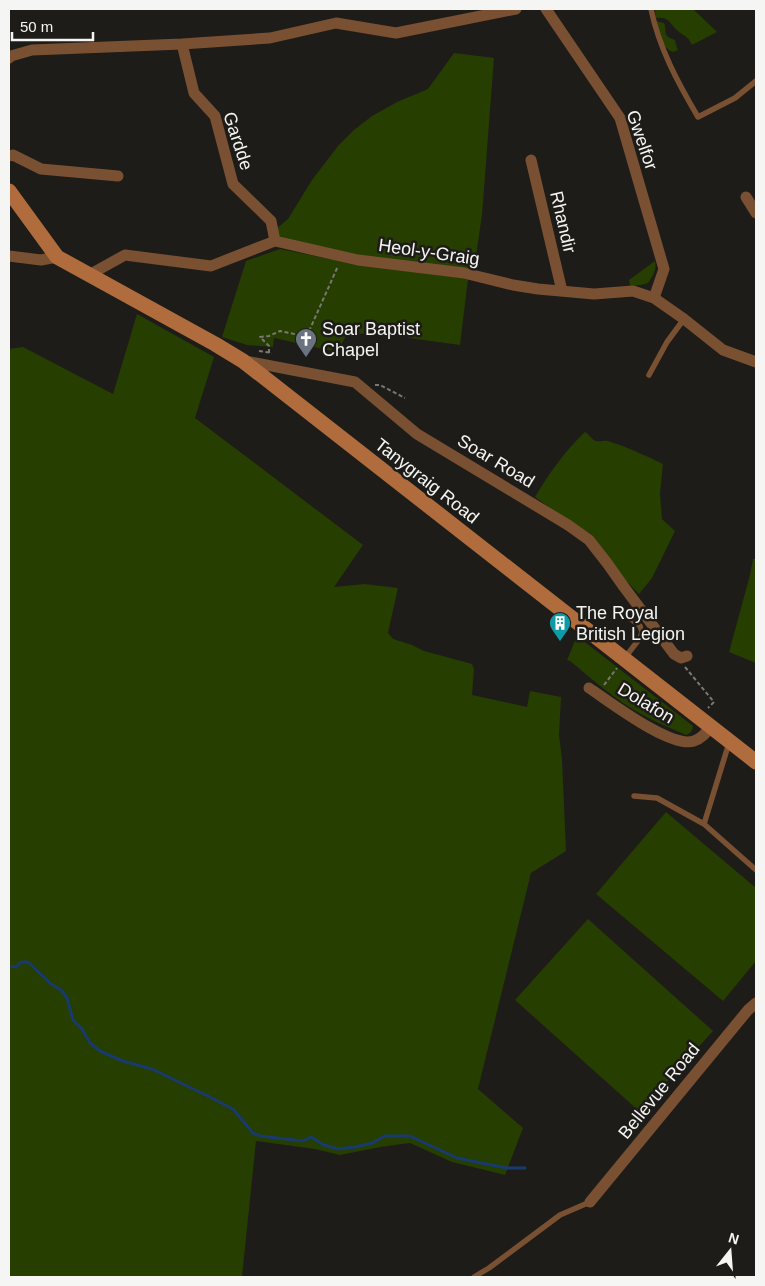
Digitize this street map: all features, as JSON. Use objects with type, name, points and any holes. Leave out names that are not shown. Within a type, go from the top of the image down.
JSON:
[{"type":"main road","points":[[9,191],[58,257]]},
{"type":"main road","name":"Tanygraig Road","points":[[58,257],[243,361],[756,762]]},
{"type":"street","points":[[9,58],[32,50],[182,44],[270,38],[336,24],[396,33],[516,9]]},
{"type":"street","name":"Gwelfor","points":[[546,9],[620,118],[664,269],[654,298]]},
{"type":"street","name":"Gardde","points":[[182,44],[194,93],[215,116],[233,184],[271,221],[275,241]]},
{"type":"street","points":[[9,156],[13,155],[41,169],[118,176]]},
{"type":"street","name":"Rhandir","points":[[530,160],[562,292]]},
{"type":"street","points":[[746,197],[756,213]]},
{"type":"street","points":[[89,275],[125,255],[211,266],[275,241]]},
{"type":"street","name":"Heol-y-Graig","points":[[275,241],[358,263],[464,273],[538,289],[594,294],[633,291],[654,298],[723,350],[756,362]]},
{"type":"street","points":[[9,256],[41,260],[58,257]]},
{"type":"street","name":"Soar Road","points":[[243,361],[356,382],[418,434],[568,525],[589,540],[674,654]]},
{"type":"street","points":[[674,654],[681,658],[687,656]]},
{"type":"street","name":"Dolafon","points":[[593,691],[653,730],[680,742],[697,740],[711,727]]},
{"type":"street","name":"Bellevue Road","points":[[590,1202],[748,1010],[756,1003]]},
{"type":"lane","points":[[651,9],[655,30],[679,83],[698,117],[735,98],[756,81]]},
{"type":"lane","points":[[649,375],[667,342],[684,319]]},
{"type":"lane","points":[[624,658],[640,638],[642,632],[640,626],[632,618]]},
{"type":"lane","points":[[704,824],[729,741]]},
{"type":"lane","points":[[634,796],[657,798],[704,824],[756,870]]},
{"type":"lane","points":[[474,1277],[560,1215],[590,1202]]},
{"type":"path","points":[[269,353],[269,346],[260,337],[269,336],[280,331],[299,335],[306,334],[310,330],[339,264],[358,263]]},
{"type":"path","points":[[674,654],[714,702],[704,712]]},
{"type":"path","points":[[593,691],[624,658]]},
{"type":"green space","points":[[655,9],[693,9],[717,32],[692,45],[667,20],[656,18]]},
{"type":"green space","points":[[656,21],[664,23],[666,35],[675,40],[678,50],[673,52],[666,47],[661,39]]},
{"type":"green space","points":[[454,53],[494,58],[482,215],[474,270],[358,255],[279,237],[276,229],[288,219],[312,180],[338,146],[372,116],[397,102],[428,89]]},
{"type":"green space","points":[[280,249],[360,265],[468,279],[460,345],[409,338],[392,329],[346,336],[337,352],[274,338],[273,347],[247,345],[222,337],[246,261]]},
{"type":"green space","points":[[655,261],[654,272],[648,283],[630,286],[629,280]]},
{"type":"green space","points":[[137,314],[214,357],[195,418],[363,545],[334,587],[365,584],[398,588],[388,633],[393,639],[424,651],[472,664],[474,669],[472,695],[527,707],[530,691],[561,697],[559,735],[562,759],[566,851],[531,873],[478,1089],[523,1128],[505,1175],[452,1162],[410,1143],[340,1155],[315,1149],[256,1141],[242,1277],[9,1277],[9,349],[23,347],[113,394]]},
{"type":"green space","points":[[585,432],[595,440],[615,443],[663,464],[660,494],[662,519],[675,531],[652,578],[639,594],[565,519],[535,497],[570,447]]},
{"type":"green space","points":[[753,559],[756,559],[756,663],[729,652]]},
{"type":"green space","points":[[577,636],[693,726],[691,732],[686,735],[652,720],[631,708],[567,660]]},
{"type":"green space","points":[[666,812],[756,888],[756,961],[723,1001],[596,894]]},
{"type":"green space","points":[[588,919],[713,1031],[640,1112],[515,1000]]},
{"type":"waterway","points":[[9,966],[16,967],[21,962],[28,962],[51,984],[61,990],[67,998],[73,1020],[82,1029],[90,1043],[100,1051],[123,1061],[152,1069],[233,1109],[253,1133],[260,1136],[303,1141],[311,1137],[324,1145],[338,1149],[372,1143],[385,1136],[410,1136],[457,1158],[507,1168],[525,1168]]},
{"type":"place","name":"Soar Baptist Chapel","points":[[306,358]]},
{"type":"place","name":"The Royal British Legion","points":[[560,642]]}]
